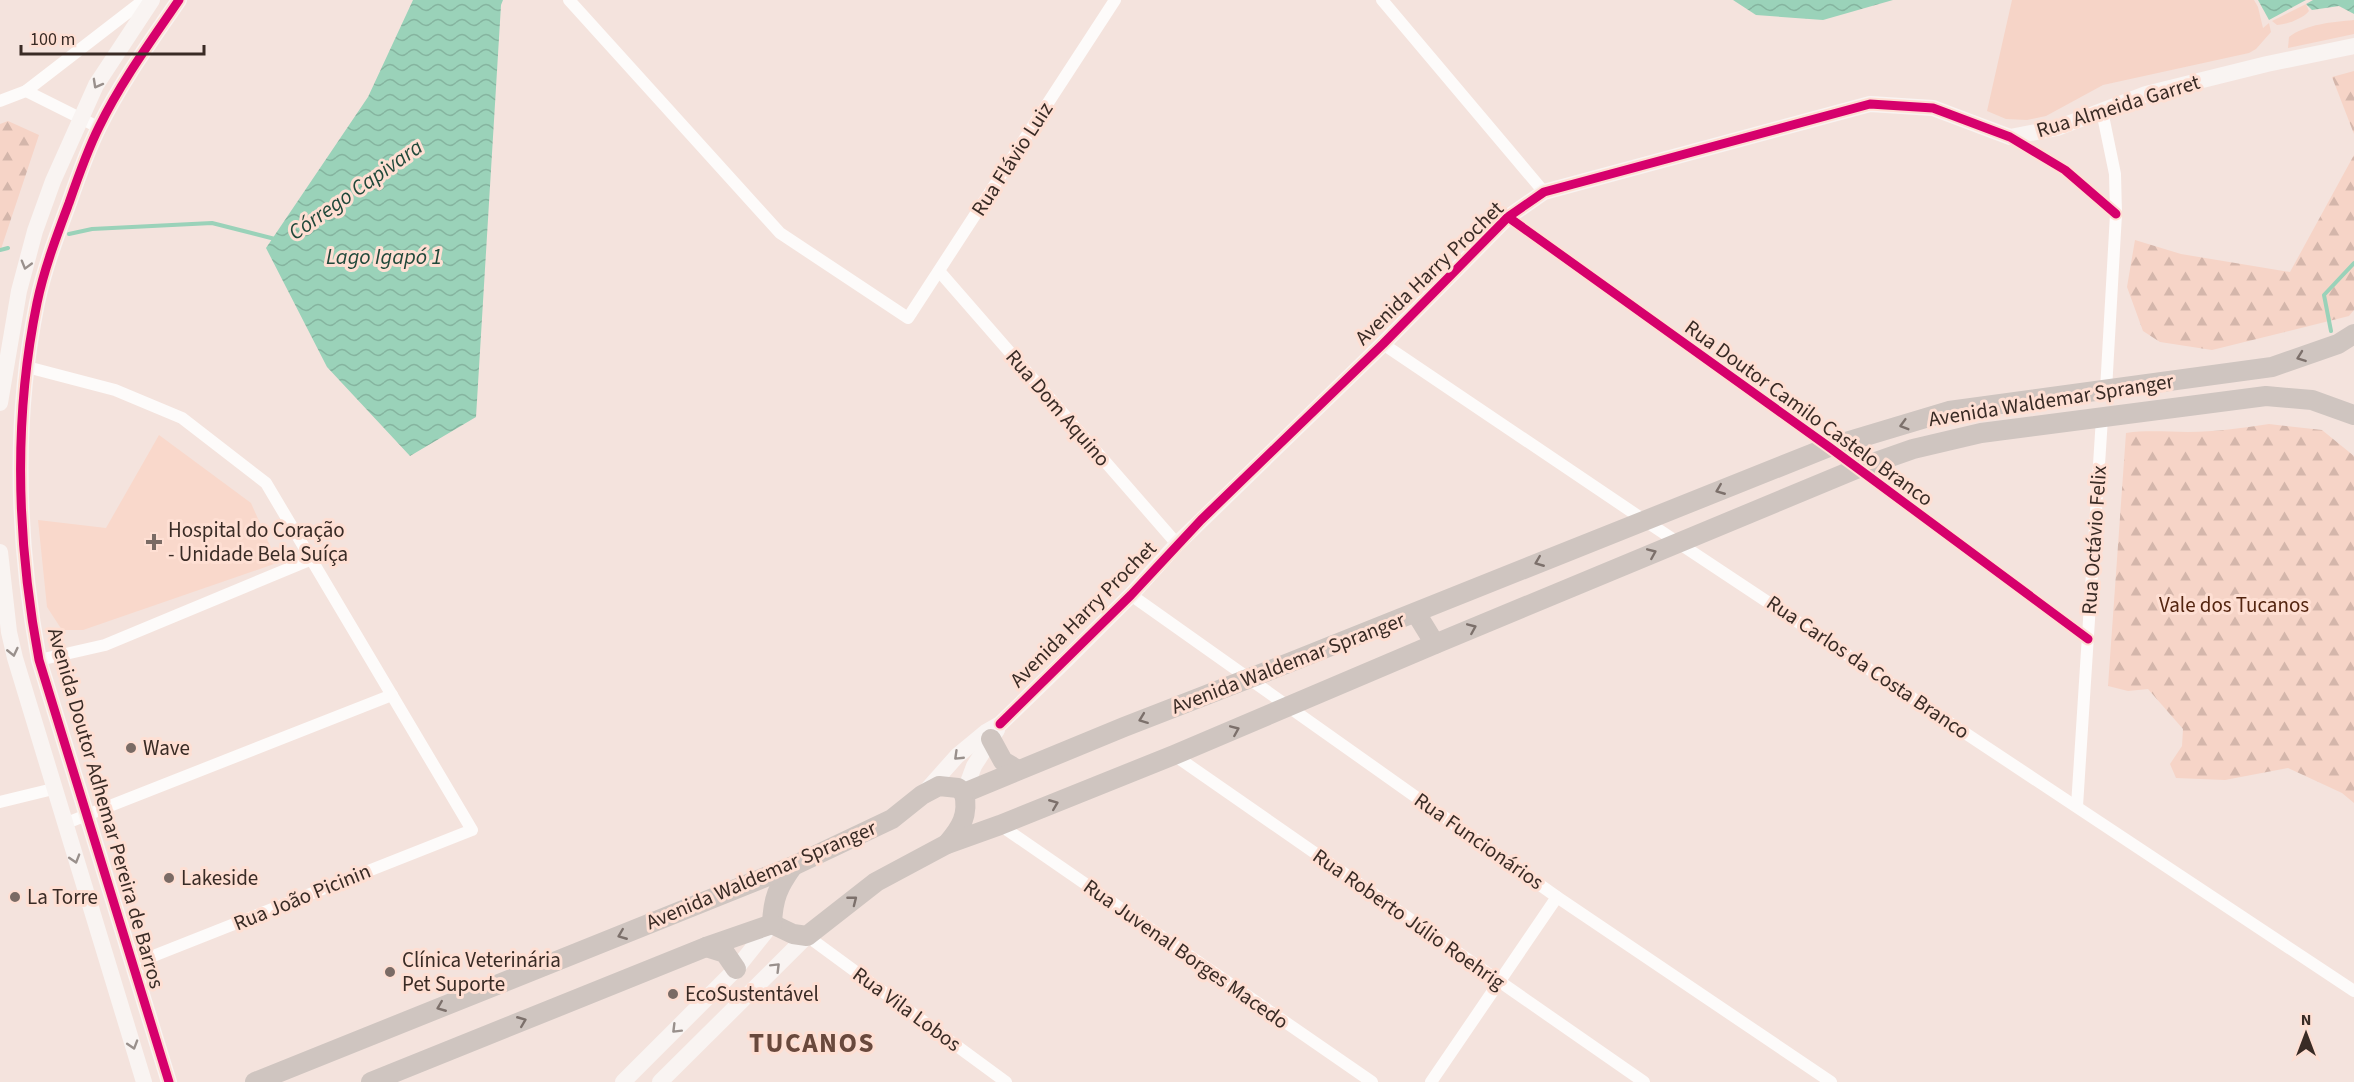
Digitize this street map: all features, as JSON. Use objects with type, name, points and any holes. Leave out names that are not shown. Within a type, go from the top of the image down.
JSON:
[{"type":"main road","name":"Avenida Waldemar Spranger","points":[[255,1082],[793,866],[892,819],[922,795],[939,786],[958,788],[964,793],[1131,724],[1416,613],[1828,447],[1950,411],[2272,367],[2338,344],[2354,334]]},
{"type":"main road","name":"Avenida Waldemar Spranger","points":[[807,936],[876,882],[947,844],[1174,755],[1679,542],[1856,469],[1913,449],[1981,433],[2266,396],[2312,400],[2354,415]]},
{"type":"main road","points":[[1416,613],[1435,644]]},
{"type":"main road","points":[[996,731],[1003,761],[1018,770]]},
{"type":"main road","points":[[947,844],[961,827],[965,814],[964,793]]},
{"type":"main road","points":[[793,866],[778,887],[773,905],[772,924],[793,934],[807,936]]},
{"type":"main road","name":"Avenida Waldemar Spranger","points":[[371,1082],[706,947],[772,924]]},
{"type":"main road","points":[[706,947],[725,953],[736,969]]},
{"type":"street","points":[[0,101],[26,91],[144,0]]},
{"type":"street","points":[[0,403],[2,378],[19,291],[35,231],[53,181],[96,85],[152,0]]},
{"type":"street","name":"Avenida Doutor Adhemar Pereira de Barros","points":[[169,1082],[39,660],[31,615],[20,483],[27,367],[37,301],[59,230],[98,127],[125,79],[179,0]]},
{"type":"street","name":"Rua Flávio Luiz","points":[[569,0],[780,233],[908,318],[1115,0]]},
{"type":"street","points":[[1382,0],[1544,192]]},
{"type":"street","name":"Rua Almeida Garret","points":[[2010,137],[2057,128],[2157,92],[2267,64],[2354,46]]},
{"type":"street","points":[[26,91],[98,127]]},
{"type":"street","name":"Avenida Harry Prochet","points":[[964,793],[974,766],[996,731],[1131,595],[1177,544],[1383,344],[1508,217],[1544,192],[1870,104],[1933,108],[2010,137]]},
{"type":"street","points":[[2103,111],[2115,174],[2116,214],[2106,390]]},
{"type":"street","name":"Rua Almeida Garret","points":[[2010,137],[2065,170],[2116,214]]},
{"type":"street","name":"Rua Doutor Camilo Castelo Branco","points":[[1508,217],[1828,447],[2088,639]]},
{"type":"street","name":"Rua Dom Aquino","points":[[939,271],[1177,544]]},
{"type":"street","name":"Rua Carlos da Costa Branco","points":[[1383,344],[2354,991]]},
{"type":"street","points":[[27,367],[115,390],[182,418],[266,483],[392,694],[64,824]]},
{"type":"street","name":"Rua Octávio Felix","points":[[2077,806],[2103,418]]},
{"type":"street","name":"Avenida Doutor Adhemar Pereira de Barros","points":[[0,552],[9,632],[15,658],[144,1082]]},
{"type":"street","points":[[39,660],[105,645],[312,559]]},
{"type":"street","name":"Rua Funcionários","points":[[1131,595],[1557,897],[1831,1082]]},
{"type":"street","name":"Rua João Picinin","points":[[133,964],[472,830],[392,694]]},
{"type":"street","name":"Avenida Harry Prochet","points":[[922,795],[957,756],[986,732],[996,731]]},
{"type":"street","name":"Rua Roberto Júlio Roehrig","points":[[1174,755],[1644,1082]]},
{"type":"street","points":[[0,802],[53,789]]},
{"type":"street","name":"Rua Juvenal Borges Macedo","points":[[1000,825],[1372,1082]]},
{"type":"street","points":[[1431,1082],[1557,897]]},
{"type":"street","points":[[623,1082],[736,969],[772,924]]},
{"type":"street","points":[[660,1082],[807,936]]},
{"type":"street","name":"Rua Vila Lobos","points":[[807,936],[1006,1082]]},
{"type":"shaded area","name":"Hospital do Coração - Unidade Bela Suíça","points":[[159,435],[251,503],[274,555],[274,564],[83,630],[62,630],[47,607],[38,520],[106,528]]},
{"type":"green space","points":[[2012,0],[2254,0],[2263,28],[2269,23],[2271,32],[2256,49],[2249,53],[2103,85],[2046,116],[2027,120],[2006,119],[1987,111]]},
{"type":"green space","points":[[2306,4],[2309,11],[2299,19],[2277,25],[2272,21]]},
{"type":"green space","points":[[2354,20],[2354,34],[2288,48],[2289,37],[2303,29],[2320,24]]},
{"type":"green space","points":[[2354,71],[2354,134],[2332,77]]},
{"type":"green space","points":[[8,121],[39,135],[0,252],[0,124]]},
{"type":"green space","points":[[2354,155],[2354,310],[2349,316],[2212,350],[2160,342],[2143,331],[2127,287],[2135,240],[2181,254],[2290,272]]},
{"type":"green space","name":"Vale dos Tucanos","points":[[2269,424],[2322,430],[2354,456],[2354,803],[2342,793],[2288,768],[2225,780],[2176,778],[2170,764],[2182,746],[2183,729],[2148,689],[2128,691],[2108,686],[2126,433],[2208,431]]},
{"type":"water","name":"Lago Igapó 1","points":[[413,0],[503,0],[476,417],[410,456],[327,367],[266,248],[368,97]]},
{"type":"water","points":[[1733,0],[1893,0],[1823,20],[1756,15]]},
{"type":"water","points":[[2258,0],[2306,0],[2269,20]]},
{"type":"water","points":[[2313,0],[2354,0],[2354,14],[2339,6],[2312,10],[2306,4]]},
{"type":"waterway","name":"Córrego Capivara","points":[[69,234],[92,229],[212,223],[275,239]]},
{"type":"waterway","name":"Córrego Capivara","points":[[0,250],[8,248]]},
{"type":"waterway","points":[[2331,331],[2324,295],[2354,263]]},
{"type":"cycle path","points":[[169,1082],[39,660],[22,526],[21,436],[29,347],[40,290],[51,252],[99,127],[147,46],[179,0]]},
{"type":"cycle path","points":[[1000,724],[1131,595],[1201,520],[1383,344],[1508,217],[1544,192],[1870,104],[1933,108],[2010,137],[2065,170],[2116,214]]},
{"type":"cycle path","points":[[1508,217],[1829,447],[2088,639]]},
{"type":"place","name":"Hospital do Coração - Unidade Bela Suíça","points":[[154,542]]},
{"type":"place","name":"Wave","points":[[131,748]]},
{"type":"place","name":"Lakeside","points":[[169,878]]},
{"type":"place","name":"La Torre","points":[[15,897]]},
{"type":"place","name":"Clínica Veterinária Pet Suporte","points":[[390,972]]},
{"type":"place","name":"EcoSustentável","points":[[673,994]]},
{"type":"district","name":"TUCANOS","points":[[812,1043]]}]
